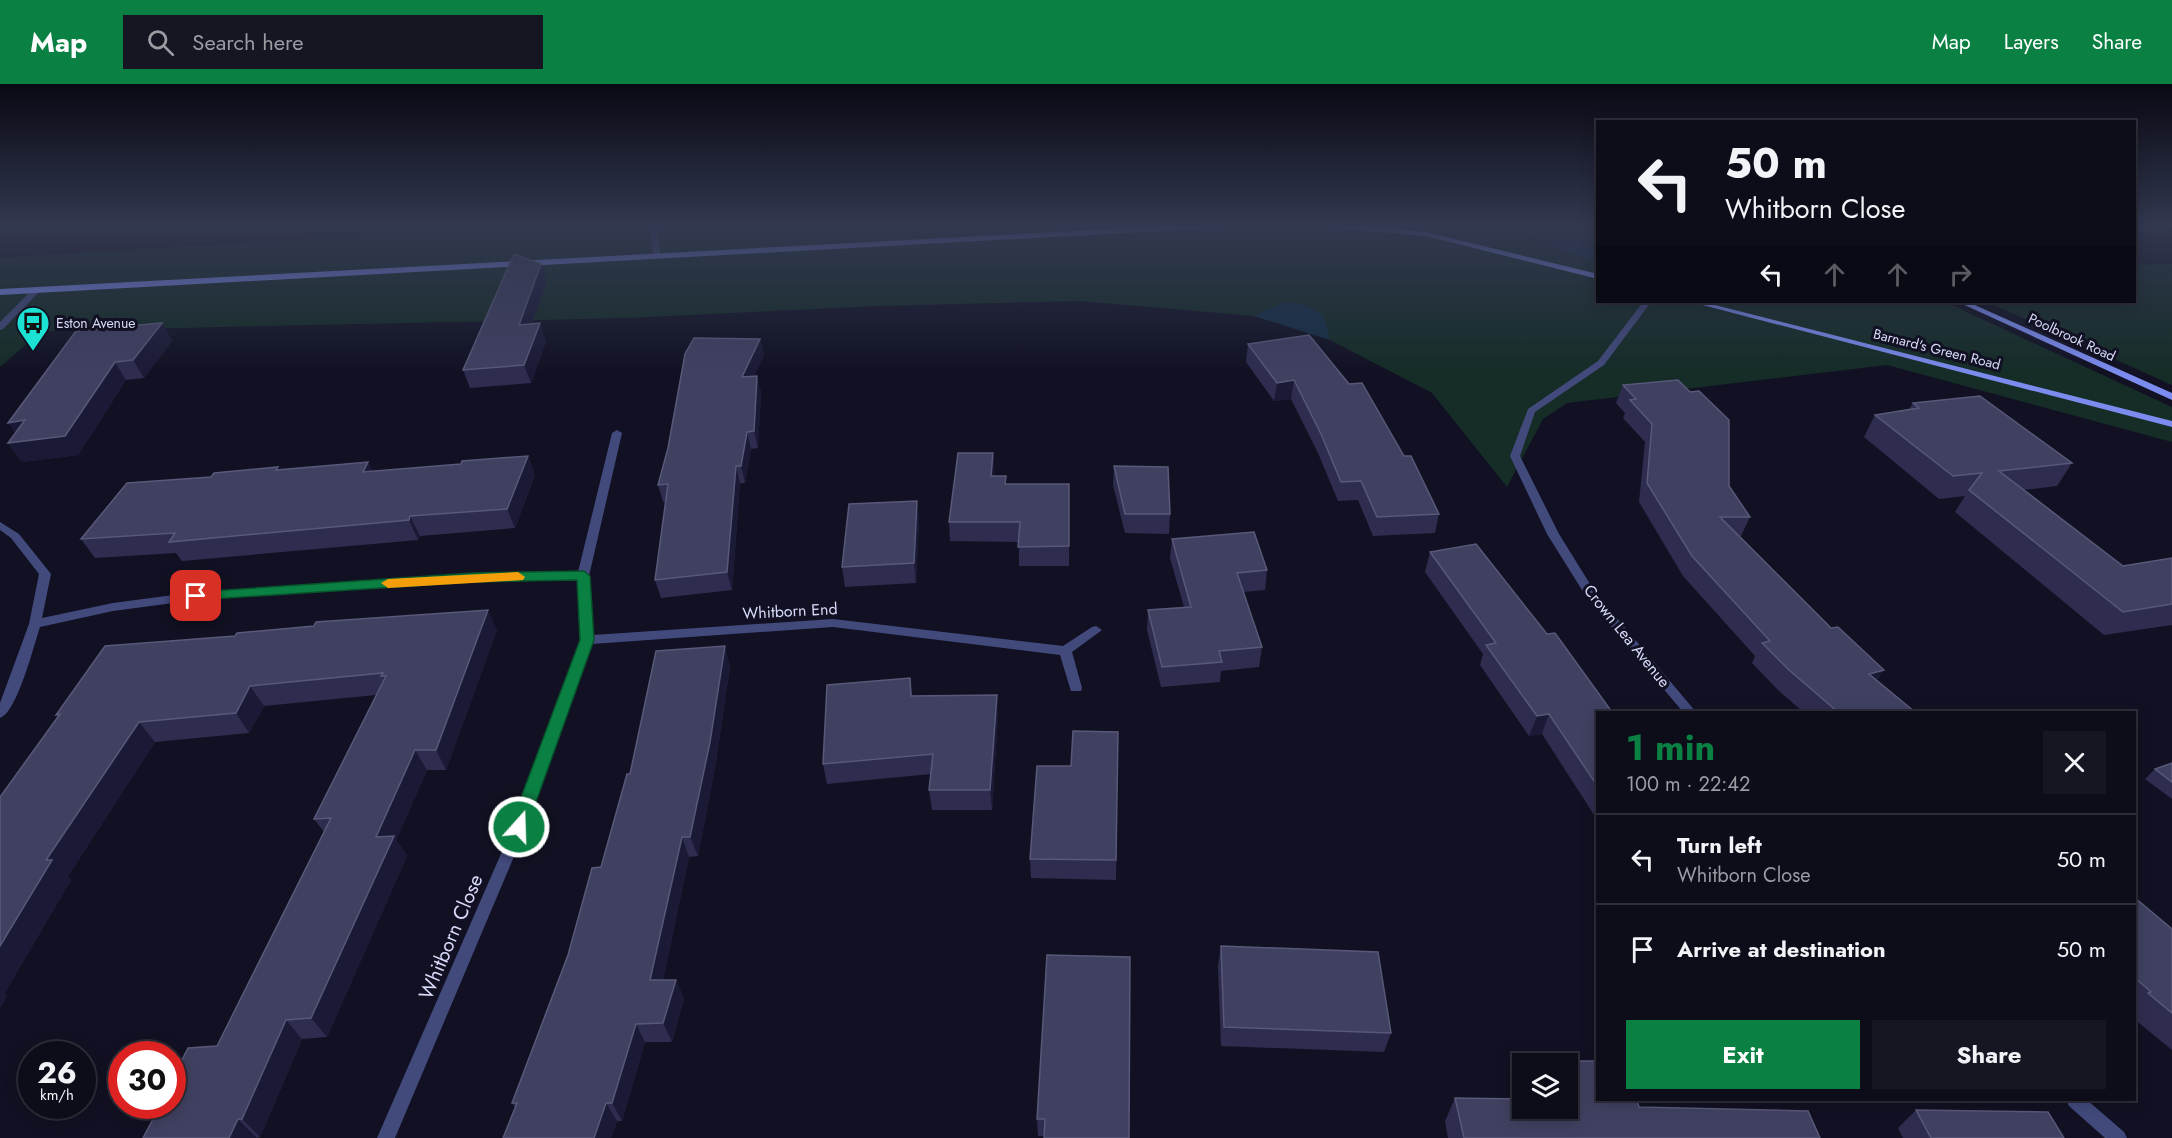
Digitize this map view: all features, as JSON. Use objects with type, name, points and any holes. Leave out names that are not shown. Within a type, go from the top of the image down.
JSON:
[{"type":"main road","points":[[0,292],[317,274]]},
{"type":"main road","name":"Barnard's Green Road","points":[[1699,303],[2172,424]]},
{"type":"main road","name":"Poolbrook Road","points":[[1964,303],[2172,398]]},
{"type":"street","points":[[0,327],[37,290]]},
{"type":"street","name":"Crown Lea Avenue","points":[[1646,303],[1601,363],[1531,411],[1515,456],[1553,534],[1591,595],[1689,711]]},
{"type":"street","name":"Whitborn Close","points":[[386,1138],[511,848],[587,640],[584,576],[616,433]]},
{"type":"street","points":[[0,525],[15,536],[45,574],[35,624],[8,702],[0,713]]},
{"type":"street","points":[[35,624],[113,607],[196,596],[473,578],[584,576]]},
{"type":"street","name":"Whitborn End","points":[[587,640],[832,623],[1065,651]]},
{"type":"street","points":[[1076,688],[1065,651],[1096,630]]},
{"type":"street","points":[[2077,1101],[2118,1138]]},
{"type":"green space","points":[[0,274],[1596,274],[1596,303],[1947,303],[2172,407],[2172,442],[1887,365],[1567,403],[1543,419],[1507,487],[1432,393],[1330,340],[1254,316],[1080,301],[878,306],[629,318],[42,331],[0,367]]},
{"type":"green space","points":[[2136,274],[2172,274],[2172,385],[1989,303],[2136,303]]},
{"type":"water","points":[[1285,302],[1306,305],[1323,315],[1330,340],[1254,316]]},
{"type":"building","points":[[505,274],[537,274],[519,325],[540,323],[524,365],[463,370]]},
{"type":"building","points":[[162,323],[133,360],[115,362],[65,436],[8,443],[25,420],[8,423],[76,331]]},
{"type":"building","points":[[1309,335],[1349,384],[1362,383],[1404,456],[1411,456],[1439,514],[1377,517],[1361,481],[1341,482],[1321,434],[1294,380],[1277,383],[1248,344]]},
{"type":"building","points":[[694,338],[760,339],[742,377],[757,376],[754,431],[747,432],[741,466],[736,466],[727,572],[655,580],[668,484],[658,485],[668,448],[685,354]]},
{"type":"building","points":[[1678,380],[1690,392],[1699,391],[1729,420],[1729,486],[1750,517],[1720,517],[1831,628],[1838,627],[1884,670],[1869,674],[1914,711],[1837,711],[1789,670],[1762,643],[1770,641],[1692,556],[1647,483],[1652,424],[1630,400],[1636,399],[1623,385]]},
{"type":"building","points":[[1980,396],[2072,463],[1999,471],[2123,566],[2172,558],[2172,604],[2123,612],[1969,490],[1982,473],[1953,476],[1875,415],[1919,408],[1913,403]]},
{"type":"building","points":[[958,453],[993,453],[991,476],[1006,476],[1005,484],[1069,484],[1069,546],[1018,547],[1020,522],[949,522]]},
{"type":"building","points":[[528,456],[507,509],[410,516],[409,520],[169,542],[175,533],[81,539],[127,483],[211,477],[214,473],[278,467],[276,470],[368,462],[363,472]]},
{"type":"building","points":[[1114,466],[1168,467],[1170,514],[1125,514]]},
{"type":"building","points":[[917,501],[914,563],[842,567],[849,504]]},
{"type":"building","points":[[1254,532],[1267,570],[1237,573],[1262,647],[1219,651],[1222,662],[1162,667],[1148,610],[1191,607],[1172,539]]},
{"type":"building","points":[[1476,544],[1547,634],[1555,633],[1611,711],[1596,711],[1596,784],[1549,714],[1537,716],[1486,645],[1496,643],[1430,552]]},
{"type":"building","points":[[488,610],[436,750],[415,750],[376,837],[394,836],[311,1018],[286,1020],[242,1119],[238,1119],[229,1138],[143,1138],[153,1119],[186,1119],[186,1052],[188,1048],[217,1046],[331,818],[314,819],[386,676],[381,676],[383,673],[250,686],[236,713],[139,722],[46,860],[52,860],[0,946],[0,797],[60,714],[56,715],[105,646],[235,636],[237,633],[314,626],[316,622]]},
{"type":"building","points":[[725,646],[710,742],[690,837],[682,837],[650,980],[676,980],[663,1023],[636,1024],[612,1103],[606,1103],[594,1138],[503,1138],[517,1103],[512,1103],[568,955],[592,868],[601,867],[627,774],[630,774],[656,651]]},
{"type":"building","points":[[910,678],[911,696],[997,695],[990,790],[929,790],[933,754],[823,764],[827,685]]},
{"type":"building","points":[[1073,731],[1118,732],[1116,860],[1030,859],[1037,766],[1071,766]]},
{"type":"building","points":[[2172,763],[2172,782],[2155,769]]},
{"type":"building","points":[[2136,899],[2172,929],[2172,1013],[2148,993],[2151,992],[2136,979]]},
{"type":"building","points":[[1221,946],[1378,952],[1391,1033],[1224,1027]]},
{"type":"building","points":[[1047,955],[1130,957],[1129,1138],[1044,1138],[1045,1119],[1037,1119]]},
{"type":"building","points":[[1578,1061],[1596,1061],[1596,1101],[1637,1101],[1639,1107],[1808,1111],[1820,1138],[1464,1138],[1455,1098],[1512,1099],[1512,1119],[1578,1119]]},
{"type":"building","points":[[1916,1110],[2048,1112],[2064,1138],[1931,1138]]},
{"type":"slow traffic","points":[[388,583],[518,577]]},
{"type":"place","name":"Eston Avenue","points":[[33,352]]},
{"type":"route","points":[[196,596],[473,578],[584,576],[587,640],[519,827]]}]
